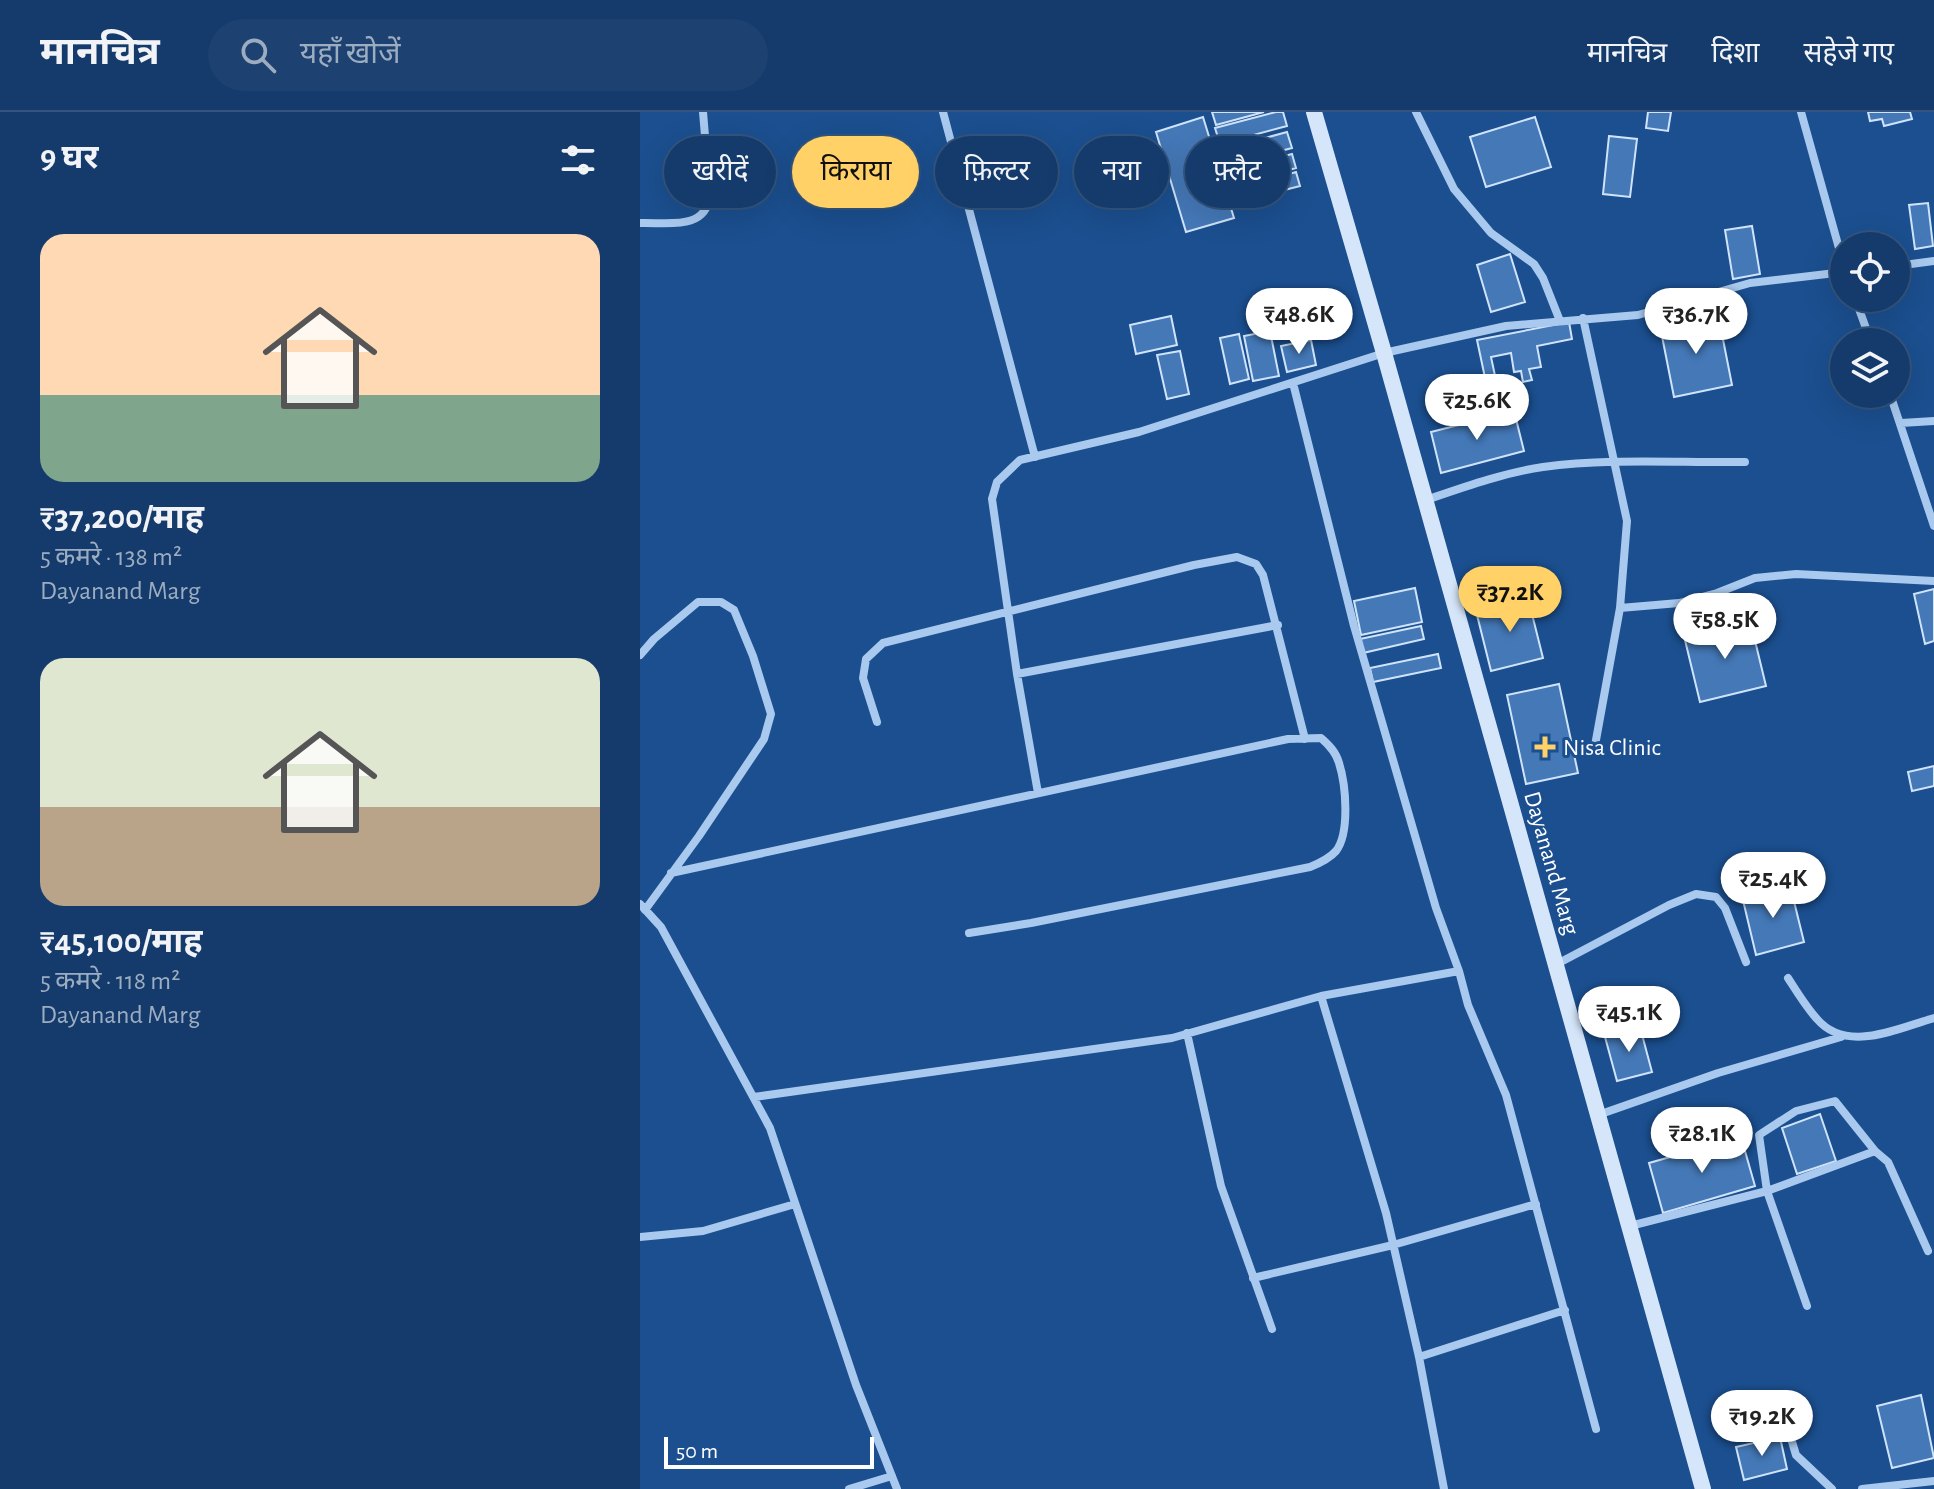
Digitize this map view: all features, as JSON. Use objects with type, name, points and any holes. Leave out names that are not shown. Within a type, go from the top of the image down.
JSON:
[{"type":"street","points":[[640,223],[689,221],[703,216],[708,209],[710,196],[703,112]]},
{"type":"street","points":[[943,112],[1035,457]]},
{"type":"street","name":"Dayanand Marg","points":[[1314,112],[1703,1489]]},
{"type":"street","points":[[1416,112],[1454,189],[1491,233],[1534,264],[1560,321]]},
{"type":"street","points":[[1801,112],[1835,232]]},
{"type":"street","points":[[1910,264],[1934,261]]},
{"type":"street","points":[[1038,793],[992,499],[997,482],[1020,460],[1139,432],[1384,353],[1506,326],[1638,315],[1750,283],[1830,274]]},
{"type":"street","points":[[1583,318],[1627,521],[1620,608],[1594,751]]},
{"type":"street","points":[[1293,383],[1354,626],[1436,908],[1468,1005],[1506,1095],[1596,1429]]},
{"type":"street","points":[[1895,408],[1934,526]]},
{"type":"street","points":[[1901,423],[1934,421]]},
{"type":"street","points":[[1426,500],[1492,478],[1544,467],[1745,462]]},
{"type":"street","points":[[877,722],[863,678],[866,659],[883,643],[1237,557],[1256,564],[1263,575],[1305,739]]},
{"type":"street","points":[[1620,608],[1679,603],[1755,578],[1796,574],[1934,581]]},
{"type":"street","points":[[640,655],[698,602],[721,602],[734,610],[753,656],[771,714],[764,739],[671,873],[642,907],[661,927],[770,1128],[856,1385],[897,1489]]},
{"type":"street","points":[[1017,674],[1278,625]]},
{"type":"street","points":[[671,873],[1288,739],[1321,738],[1331,747],[1339,764],[1346,823],[1339,848],[1329,858],[1310,867],[969,933]]},
{"type":"street","points":[[1555,965],[1696,894],[1716,897],[1725,908],[1746,962]]},
{"type":"street","points":[[754,1097],[965,1065],[1092,1050],[1187,1033],[1321,996],[1459,971]]},
{"type":"street","points":[[1788,978],[1818,1022],[1841,1037]]},
{"type":"street","points":[[1321,996],[1393,1245],[1419,1357],[1444,1489]]},
{"type":"street","points":[[1597,1116],[1718,1073],[1841,1037],[1864,1037],[1934,1018]]},
{"type":"street","points":[[1187,1033],[1221,1186],[1272,1329]]},
{"type":"street","points":[[1807,1306],[1767,1191],[1759,1135],[1796,1111],[1835,1101],[1875,1151],[1888,1162],[1928,1251]]},
{"type":"street","points":[[1630,1226],[1767,1191],[1875,1151]]},
{"type":"street","points":[[640,1237],[703,1231],[795,1204]]},
{"type":"street","points":[[1253,1278],[1393,1245],[1536,1204]]},
{"type":"street","points":[[1419,1357],[1565,1310]]},
{"type":"street","points":[[1783,1412],[1796,1455],[1832,1489]]},
{"type":"street","points":[[849,1489],[892,1476]]},
{"type":"street","points":[[1862,1489],[1934,1481]]},
{"type":"building","points":[[1212,112],[1264,112],[1216,125]]},
{"type":"building","points":[[1276,112],[1283,112],[1287,126],[1250,136],[1218,136],[1215,128]]},
{"type":"building","points":[[1648,112],[1671,112],[1668,131],[1646,128]]},
{"type":"building","points":[[1868,112],[1910,112],[1912,119],[1884,126],[1882,119],[1870,121]]},
{"type":"building","points":[[1203,117],[1209,136],[1185,136],[1185,208],[1231,208],[1234,218],[1186,232],[1169,175],[1169,136],[1157,136],[1156,132]]},
{"type":"building","points":[[1535,117],[1551,167],[1486,187],[1470,137]]},
{"type":"building","points":[[1609,136],[1637,139],[1630,197],[1603,194]]},
{"type":"building","points":[[1290,155],[1296,168],[1290,170]]},
{"type":"building","points":[[1296,172],[1300,186],[1290,189],[1290,174]]},
{"type":"building","points":[[1928,203],[1933,246],[1915,249],[1909,205]]},
{"type":"building","points":[[1752,226],[1760,274],[1733,279],[1725,230]]},
{"type":"building","points":[[1510,254],[1525,302],[1491,312],[1477,265]]},
{"type":"building","points":[[1718,314],[1732,385],[1674,397],[1660,326]]},
{"type":"building","points":[[1171,316],[1177,345],[1136,354],[1130,325]]},
{"type":"building","points":[[1569,322],[1572,339],[1537,346],[1541,367],[1529,369],[1532,380],[1523,382],[1521,371],[1514,372],[1511,353],[1491,357],[1497,385],[1487,387],[1477,340]]},
{"type":"building","points":[[1270,331],[1279,376],[1253,381],[1244,336]]},
{"type":"building","points":[[1239,334],[1249,379],[1230,384],[1220,338]]},
{"type":"building","points":[[1311,340],[1316,365],[1287,372],[1281,346]]},
{"type":"building","points":[[1180,351],[1189,394],[1167,399],[1157,355]]},
{"type":"building","points":[[1514,411],[1524,451],[1441,473],[1431,432]]},
{"type":"building","points":[[1415,588],[1422,622],[1361,635],[1354,601]]},
{"type":"building","points":[[1934,589],[1934,641],[1925,644],[1914,594]]},
{"type":"building","points":[[1528,598],[1543,658],[1491,671],[1476,611]]},
{"type":"building","points":[[1750,620],[1766,686],[1700,702],[1684,636]]},
{"type":"building","points":[[1421,626],[1424,639],[1363,653],[1360,639]]},
{"type":"building","points":[[1438,654],[1441,668],[1373,682],[1370,668]]},
{"type":"building","points":[[1559,684],[1578,773],[1526,784],[1507,695]]},
{"type":"building","points":[[1934,766],[1934,786],[1912,791],[1908,772]]},
{"type":"building","points":[[1790,885],[1804,942],[1756,955],[1742,896]]},
{"type":"building","points":[[1640,1027],[1652,1072],[1617,1081],[1605,1037]]},
{"type":"building","points":[[1820,1114],[1836,1161],[1797,1174],[1782,1128]]},
{"type":"building","points":[[1741,1137],[1755,1186],[1663,1213],[1649,1163]]},
{"type":"building","points":[[1921,1395],[1934,1458],[1892,1468],[1877,1406]]},
{"type":"building","points":[[1780,1437],[1787,1469],[1744,1480],[1736,1447]]},
{"type":"place","name":"Nisa Clinic","points":[[1545,747]]}]
